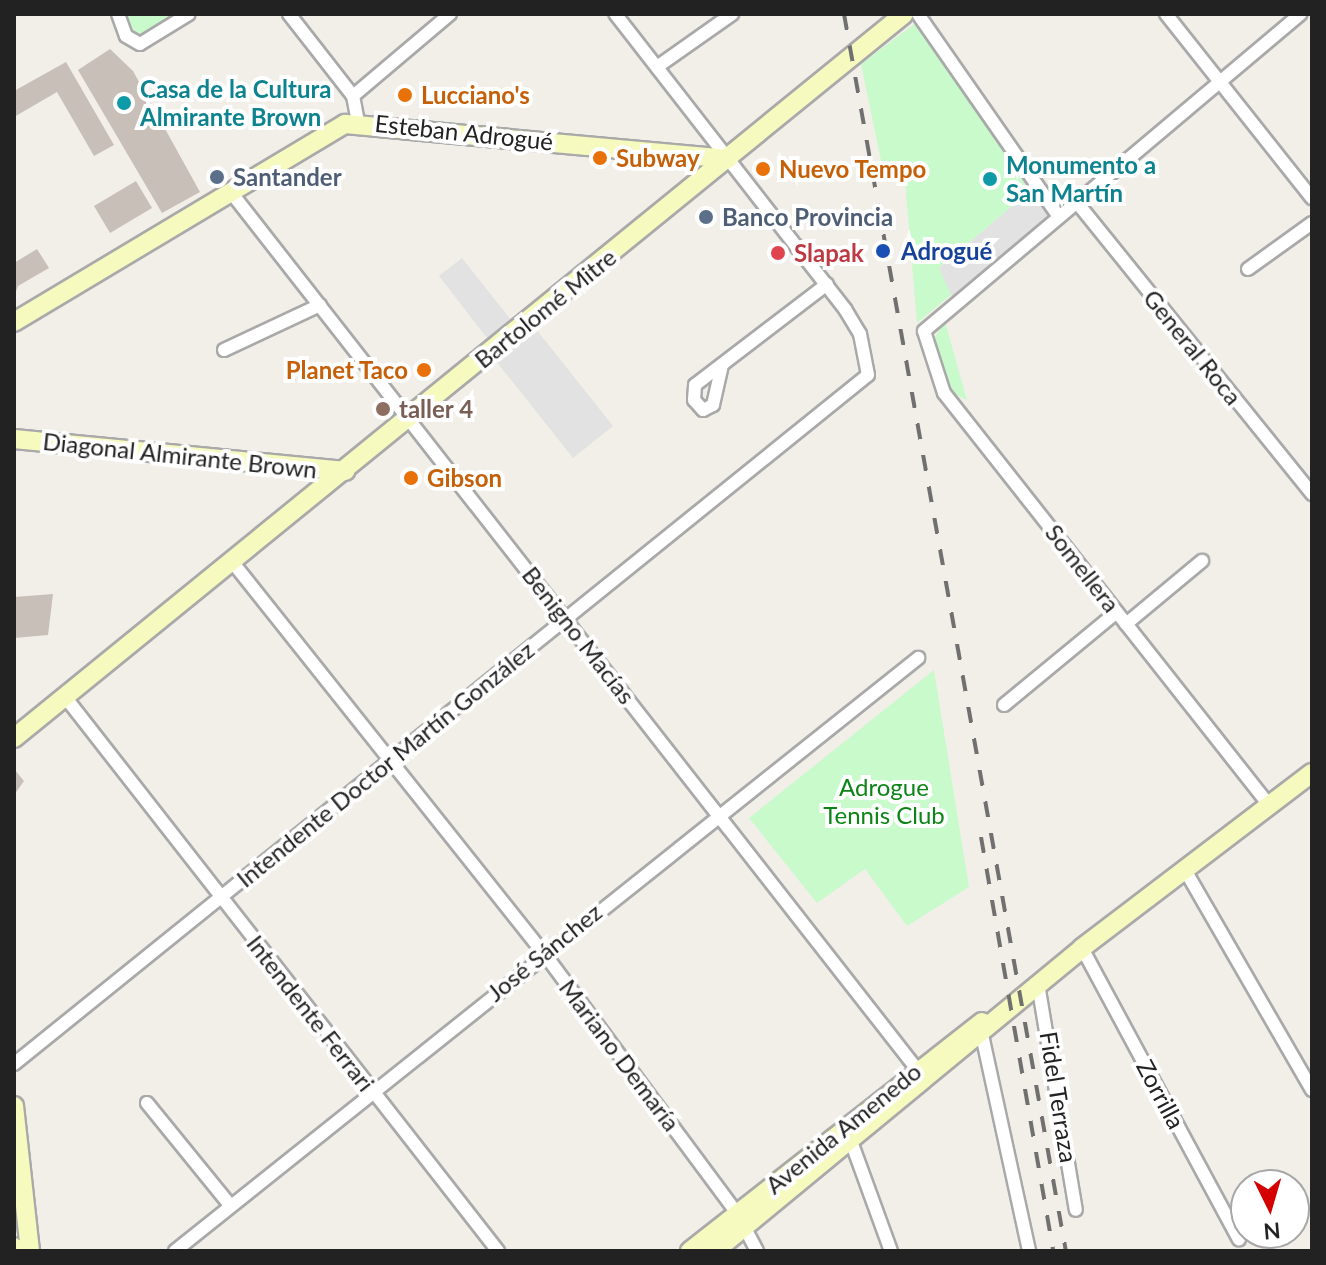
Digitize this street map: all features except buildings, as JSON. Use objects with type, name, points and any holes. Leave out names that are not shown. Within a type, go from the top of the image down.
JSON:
[{"type":"street","points":[[118,14],[126,36],[140,44],[189,14]]},
{"type":"street","points":[[289,14],[353,96],[358,122]]},
{"type":"street","points":[[353,96],[450,14]]},
{"type":"street","points":[[615,14],[827,284],[722,365]]},
{"type":"street","points":[[657,67],[732,14]]},
{"type":"street","name":"Bartolomé Mitre","points":[[14,738],[234,564],[904,14]]},
{"type":"street","points":[[918,14],[1057,214],[1300,14]]},
{"type":"street","points":[[1166,14],[1312,198]]},
{"type":"street","name":"Esteban Adrogué","points":[[14,322],[332,129],[358,122],[728,159]]},
{"type":"street","name":"Benigno Macías","points":[[230,191],[921,1075]]},
{"type":"street","name":"General Roca","points":[[1075,200],[1312,494]]},
{"type":"street","name":"Somellera","points":[[1057,214],[930,321],[924,331],[940,387],[1269,805]]},
{"type":"street","points":[[1248,269],[1312,223]]},
{"type":"street","name":"Intendente Doctor Martín González","points":[[14,1064],[394,760],[564,617],[868,375],[860,334],[827,284]]},
{"type":"street","points":[[224,350],[320,305]]},
{"type":"street","name":"Diagonal Almirante Brown","points":[[14,439],[345,471]]},
{"type":"street","points":[[1126,624],[1202,561]]},
{"type":"street","name":"Mariano Demaría","points":[[234,564],[394,760],[543,952],[741,1219],[757,1251]]},
{"type":"street","points":[[1004,705],[1117,612]]},
{"type":"street","name":"José Sánchez","points":[[175,1251],[229,1204],[373,1092],[543,952],[918,658]]},
{"type":"street","name":"Intendente Ferrari","points":[[66,698],[498,1251]]},
{"type":"street","name":"Avenida Amenedo","points":[[690,1251],[741,1219],[1082,948],[1312,773]]},
{"type":"street","points":[[1185,870],[1312,1090]]},
{"type":"street","name":"Zorrilla","points":[[1082,948],[1230,1222]]},
{"type":"street","name":"Fidel Terraza","points":[[1038,984],[1076,1210]]},
{"type":"street","name":"Avenida Amenedo","points":[[921,1075],[982,1035],[1002,1013]]},
{"type":"street","points":[[982,1035],[1029,1251]]},
{"type":"street","points":[[147,1103],[229,1204]]},
{"type":"street","points":[[14,1106],[30,1251]]},
{"type":"street","points":[[848,1134],[891,1251]]},
{"type":"street","name":"Avenida Amenedo","points":[[715,1251],[741,1219]]},
{"type":"green space","points":[[122,14],[178,14],[140,38]]},
{"type":"green space","points":[[917,22],[1030,191],[939,268],[952,294],[917,323],[904,169],[883,170],[861,64]]},
{"type":"green space","points":[[945,322],[967,400],[952,393],[939,367],[934,338]]},
{"type":"green space","name":"Adrogue Tennis Club","points":[[934,670],[969,887],[907,926],[865,869],[817,903],[749,818]]},
{"type":"shaded area","points":[[917,22],[1057,214],[954,301],[939,268],[1030,191]]},
{"type":"shaded area","points":[[462,258],[511,320],[487,338],[439,276]]},
{"type":"shaded area","points":[[536,329],[613,426],[573,458],[496,361]]},
{"type":"railway","points":[[844,14],[1066,1251]]},
{"type":"railway","points":[[981,837],[1053,1251]]},
{"type":"place","name":"Lucciano's","points":[[405,95]]},
{"type":"place","name":"Casa de la Cultura Almirante Brown","points":[[124,103]]},
{"type":"place","name":"Subway","points":[[600,158]]},
{"type":"place","name":"Nuevo Tempo","points":[[763,169]]},
{"type":"place","name":"Santander","points":[[217,177]]},
{"type":"place","name":"Monumento a San Martín","points":[[990,179]]},
{"type":"place","name":"Banco Provincia","points":[[706,217]]},
{"type":"place","name":"Adrogué","points":[[883,251]]},
{"type":"place","name":"Slapak","points":[[778,253]]},
{"type":"place","name":"Planet Taco","points":[[424,370]]},
{"type":"place","name":"taller 4","points":[[383,409]]},
{"type":"place","name":"Gibson","points":[[411,478]]}]
